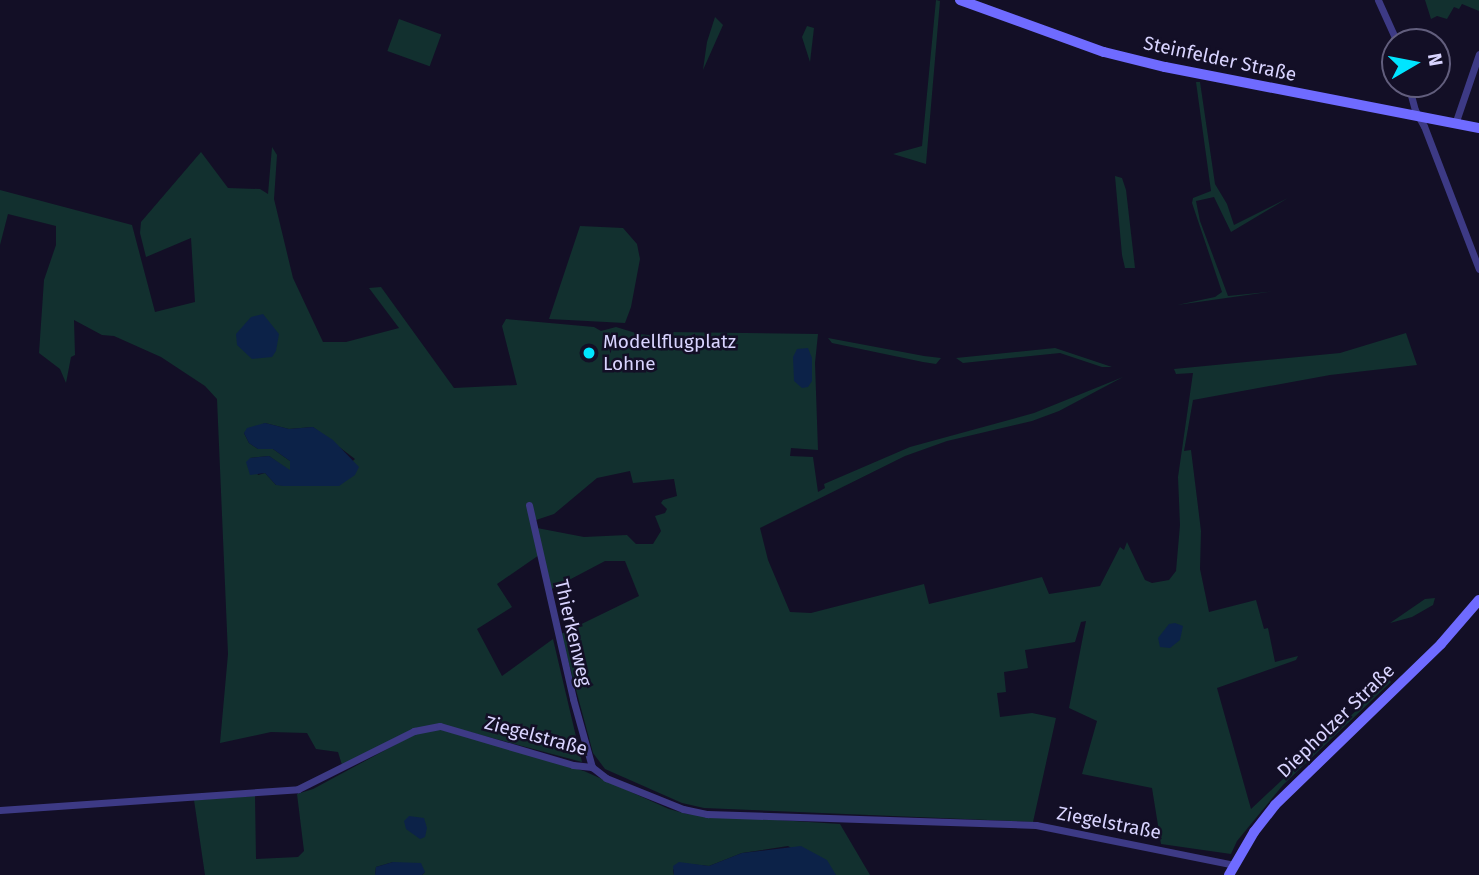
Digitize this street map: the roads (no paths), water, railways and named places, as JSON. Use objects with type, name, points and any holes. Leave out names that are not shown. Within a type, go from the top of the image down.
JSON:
[{"type":"main road","name":"Steinfelder Straße","points":[[960,0],[1108,53],[1165,67],[1479,128]]},
{"type":"main road","name":"Diepholzer Straße","points":[[1232,870],[1275,805],[1441,644],[1479,600]]},
{"type":"street","points":[[1378,0],[1391,28]]},
{"type":"street","points":[[1455,124],[1479,54]]},
{"type":"street","points":[[1413,98],[1479,269]]},
{"type":"street","name":"Thierkenweg","points":[[529,505],[569,686],[592,767]]},
{"type":"street","name":"Ziegelstraße","points":[[0,810],[298,789],[424,727],[440,726],[573,765],[592,767],[606,778],[684,809],[707,814],[1036,825],[1232,870]]},
{"type":"water","points":[[263,314],[279,334],[276,351],[272,357],[252,359],[237,345],[236,334],[251,317]]},
{"type":"water","points":[[808,348],[812,358],[812,381],[808,387],[802,388],[794,381],[793,357],[797,349]]},
{"type":"water","points":[[265,423],[289,429],[313,427],[333,440],[359,467],[355,475],[339,486],[283,486],[276,485],[265,473],[250,475],[246,462],[250,458],[269,456],[290,470],[290,461],[273,449],[258,449],[249,443],[244,433],[247,428]]},
{"type":"water","points":[[1169,624],[1183,626],[1180,640],[1170,648],[1160,647],[1158,638]]},
{"type":"water","points":[[409,816],[424,818],[427,828],[425,837],[420,839],[406,829],[404,821]]},
{"type":"water","points":[[801,846],[827,860],[836,875],[674,875],[673,866],[679,862],[709,866],[742,853]]},
{"type":"water","points":[[393,862],[421,863],[425,872],[422,875],[375,875],[376,867]]},
{"type":"place","name":"Modellflugplatz Lohne","points":[[589,353]]}]
